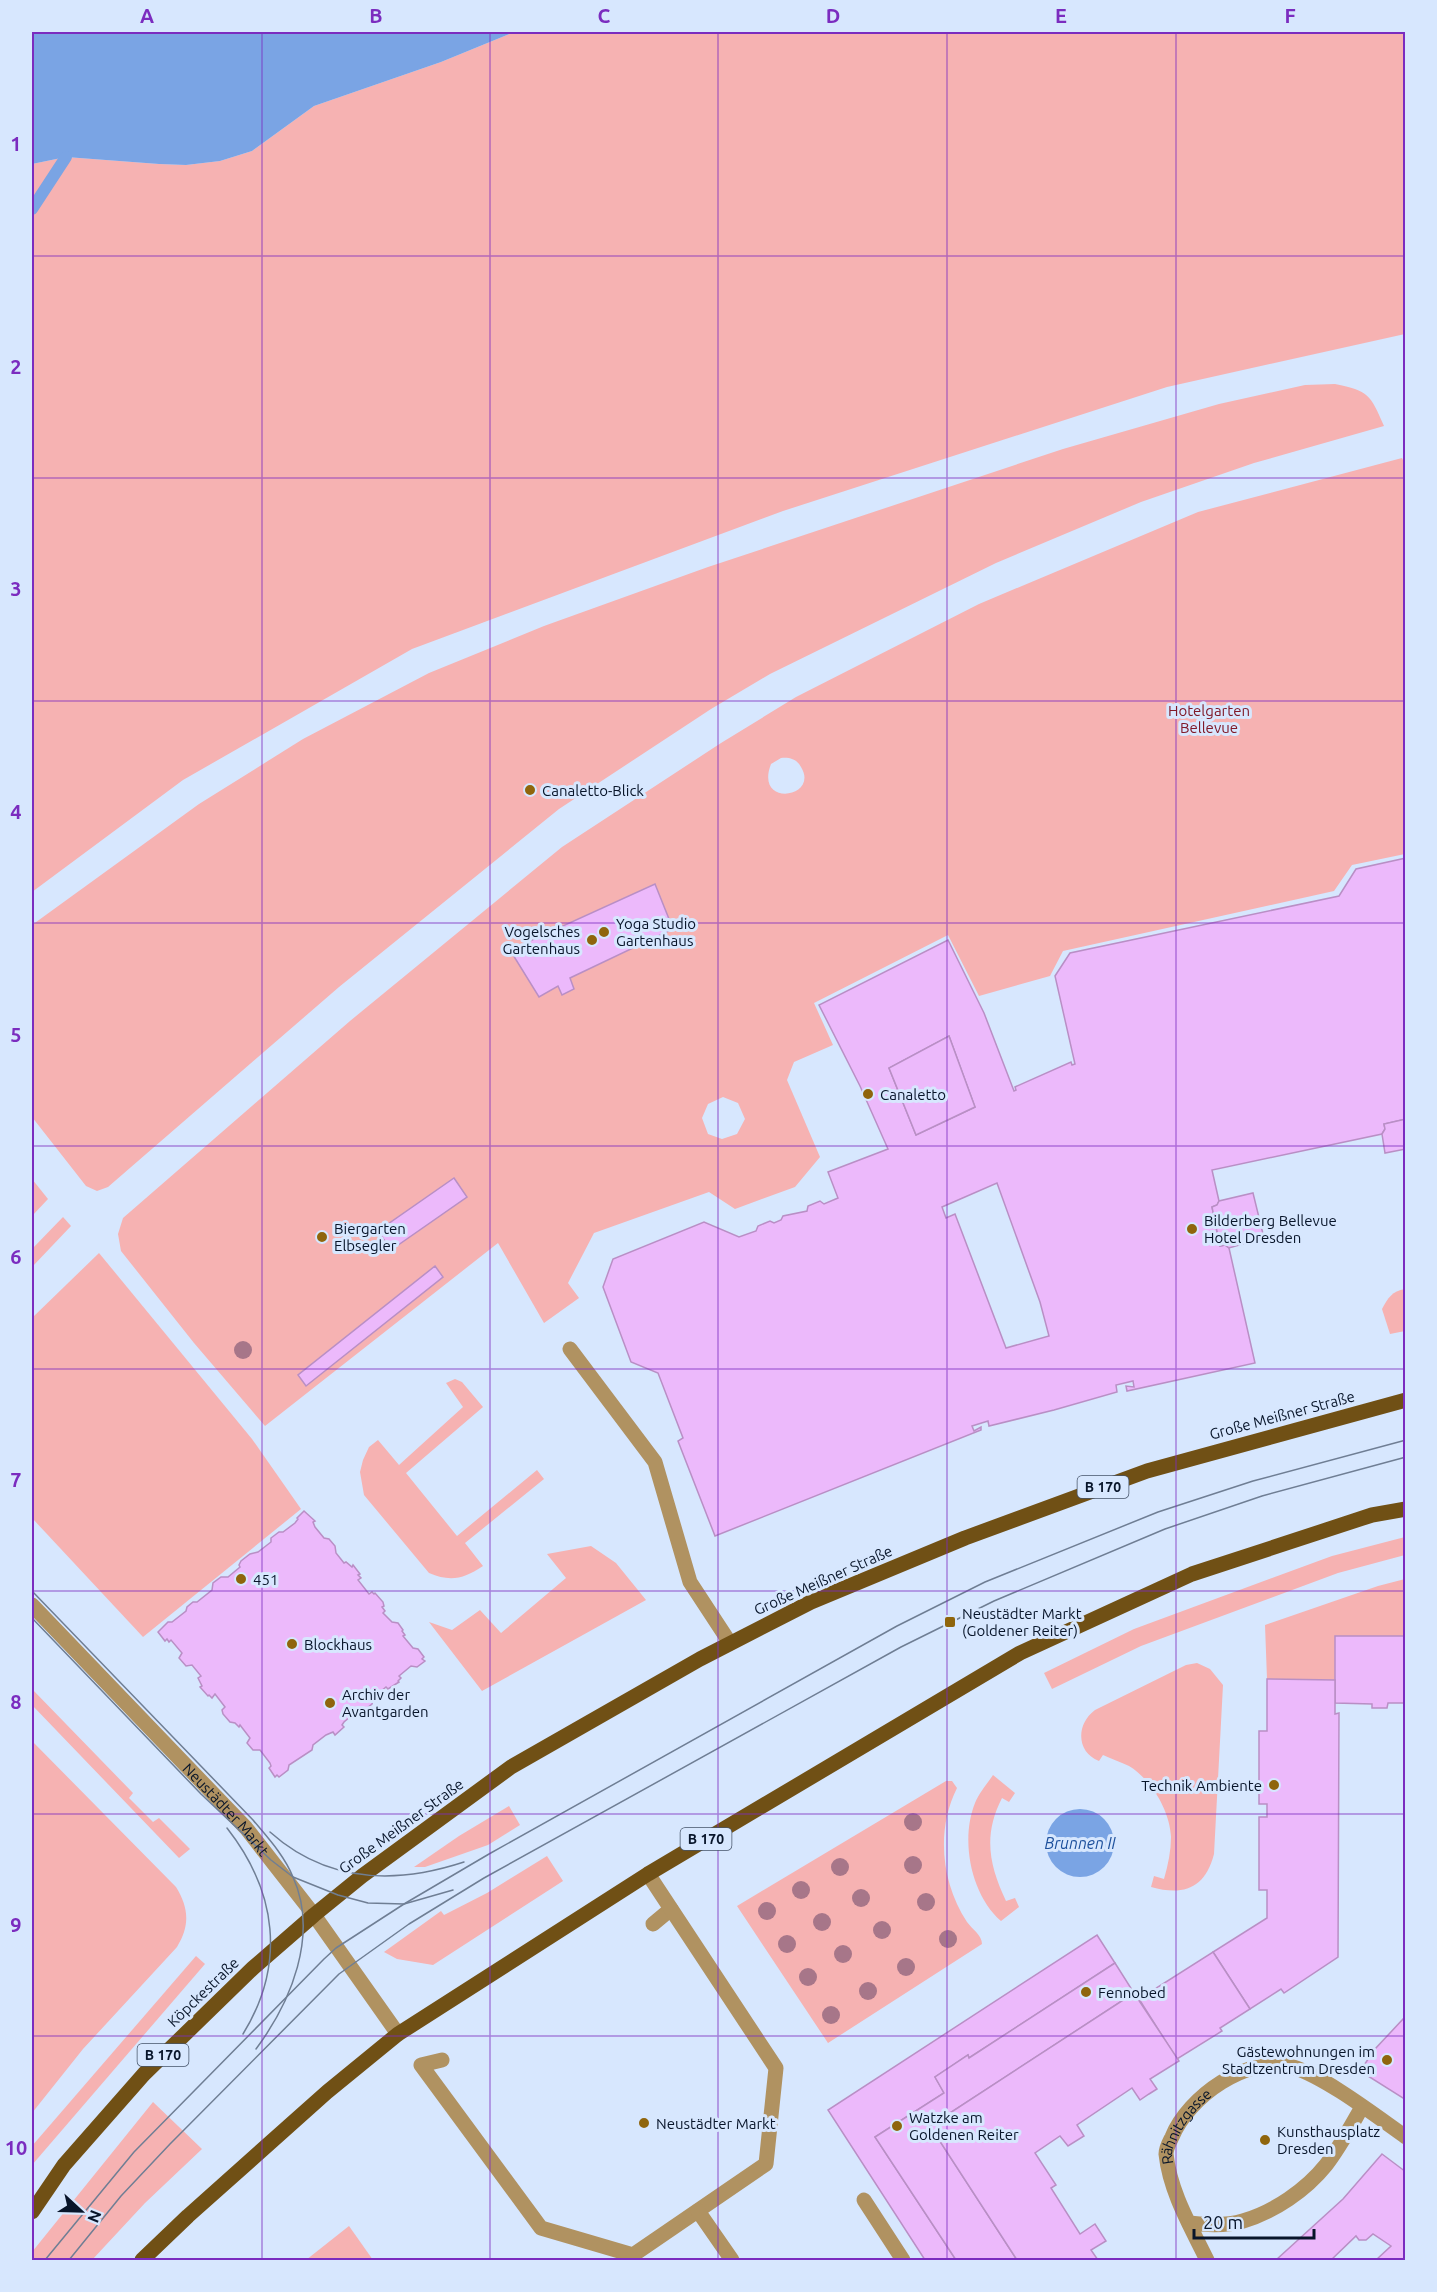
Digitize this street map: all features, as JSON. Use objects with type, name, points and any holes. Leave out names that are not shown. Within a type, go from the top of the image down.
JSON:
[{"type":"main road","name":"Große Meißner Straße","points":[[314,1915],[362,1876],[511,1767],[730,1644],[811,1602],[964,1538],[1147,1471],[1406,1401]]},
{"type":"main road","name":"B 170","points":[[142,2260],[292,2123],[398,2034],[648,1874],[1020,1653],[1192,1574],[1372,1515],[1406,1509]]},
{"type":"main road","name":"Köpckestraße","points":[[32,2212],[64,2165],[144,2074],[253,1968],[314,1915]]},
{"type":"street","points":[[570,1349],[655,1462],[690,1582],[730,1644]]},
{"type":"street","name":"Neustädter Markt","points":[[32,1605],[227,1807],[314,1915],[398,2034]]},
{"type":"street","points":[[442,2060],[421,2065],[541,2228],[633,2255],[766,2164],[776,2068],[648,1874]]},
{"type":"street","points":[[653,1924],[671,1908]]},
{"type":"street","name":"Rähnitzgasse","points":[[1207,2260],[1172,2183],[1166,2151],[1176,2127],[1194,2102],[1212,2088],[1250,2069],[1273,2066],[1291,2067],[1307,2073],[1406,2137]]},
{"type":"street","points":[[1189,2223],[1206,2225],[1241,2222],[1266,2213],[1295,2195],[1325,2166],[1362,2107]]},
{"type":"street","points":[[864,2200],[903,2260]]},
{"type":"street","points":[[698,2211],[732,2260]]},
{"type":"green space","points":[[514,32],[1405,32],[1405,334],[1167,387],[783,511],[412,649],[183,780],[32,892],[32,164],[66,157],[186,165],[220,161],[252,151],[314,106],[441,62]]},
{"type":"green space","points":[[1335,384],[1355,389],[1367,396],[1384,426],[1254,463],[1141,502],[996,563],[770,674],[711,709],[559,809],[339,987],[108,1187],[97,1191],[86,1186],[32,1117],[32,925],[199,804],[303,739],[429,673],[544,626],[708,567],[1063,449],[1219,404],[1305,385]]},
{"type":"green space","name":"Hotelgarten Bellevue","points":[[1402,458],[1406,466],[1405,854],[1352,865],[1334,891],[1063,951],[1050,976],[979,996],[948,935],[814,1003],[833,1045],[794,1062],[787,1080],[820,1157],[795,1187],[735,1209],[709,1192],[594,1233],[568,1283],[579,1298],[544,1323],[498,1243],[265,1426],[194,1343],[121,1251],[118,1234],[123,1218],[350,1021],[562,847],[796,697],[979,604],[1198,512]],"holes":[[[781,758],[797,762],[804,778],[802,786],[787,794],[771,787],[768,778],[771,764]],[[723,1097],[738,1103],[745,1119],[737,1134],[722,1139],[708,1134],[702,1118],[708,1104]]]},
{"type":"green space","points":[[32,1179],[48,1199],[32,1216]]},
{"type":"green space","points":[[63,1217],[71,1226],[32,1267],[32,1249]]},
{"type":"green space","points":[[99,1253],[252,1439],[301,1509],[143,1637],[32,1518],[32,1318]]},
{"type":"green space","points":[[1405,1289],[1405,1331],[1390,1334],[1382,1309],[1391,1296]]},
{"type":"green space","points":[[455,1379],[462,1382],[483,1407],[406,1473],[457,1536],[537,1470],[544,1479],[465,1543],[483,1566],[470,1574],[457,1578],[444,1578],[429,1573],[364,1495],[360,1472],[369,1447],[378,1440],[399,1465],[463,1407],[446,1383]]},
{"type":"green space","points":[[1405,1537],[1405,1555],[1338,1573],[1141,1646],[1052,1689],[1044,1673],[1134,1629],[1332,1556]]},
{"type":"green space","points":[[591,1546],[616,1563],[646,1600],[482,1691],[429,1622],[452,1630],[480,1610],[501,1633],[566,1578],[547,1554]]},
{"type":"green space","points":[[1405,1579],[1405,1636],[1335,1636],[1335,1680],[1267,1679],[1265,1625]]},
{"type":"green space","points":[[1197,1663],[1210,1669],[1223,1685],[1214,1854],[1210,1866],[1199,1882],[1183,1890],[1163,1890],[1151,1887],[1154,1876],[1164,1879],[1170,1853],[1170,1827],[1158,1797],[1145,1779],[1129,1766],[1103,1755],[1099,1761],[1091,1757],[1083,1745],[1082,1730],[1084,1723],[1095,1710],[1186,1665]]},
{"type":"green space","points":[[32,1689],[133,1793],[129,1798],[153,1822],[159,1818],[190,1849],[179,1858],[32,1705]]},
{"type":"green space","points":[[32,1741],[176,1887],[183,1902],[186,1924],[177,1947],[83,2049],[32,2113]]},
{"type":"green space","points":[[993,1775],[1015,1793],[1009,1802],[1002,1798],[990,1837],[992,1862],[1000,1888],[1006,1901],[1015,1898],[1019,1907],[1001,1921],[982,1897],[971,1866],[969,1850],[969,1833],[975,1803]]},
{"type":"green space","points":[[946,1781],[952,1781],[957,1788],[950,1804],[944,1838],[947,1873],[958,1906],[982,1944],[828,2043],[737,1906]]},
{"type":"green space","points":[[509,1806],[520,1825],[488,1845],[425,1867],[414,1867],[459,1836]]},
{"type":"green space","points":[[547,1856],[563,1881],[433,1965],[397,1959],[384,1952],[441,1911],[444,1915],[487,1893]]},
{"type":"green space","points":[[196,1956],[205,1964],[32,2165],[32,2146]]},
{"type":"green space","points":[[153,2102],[202,2149],[145,2203],[92,2260],[32,2260],[32,2252]]},
{"type":"green space","points":[[349,2226],[373,2260],[306,2260]]},
{"type":"water","points":[[32,32],[514,32],[441,62],[314,106],[252,151],[220,161],[186,165],[66,157],[32,164]]},
{"type":"water","name":"Brunnen II","points":[[1080,1809],[1093,1812],[1104,1819],[1111,1830],[1114,1843],[1111,1856],[1104,1867],[1093,1874],[1080,1877],[1067,1874],[1056,1867],[1049,1856],[1046,1843],[1049,1830],[1056,1819],[1067,1812]]},
{"type":"building","points":[[1406,858],[1406,1119],[1384,1124],[1385,1129],[1382,1134],[1212,1170],[1219,1201],[1212,1207],[1220,1246],[1225,1245],[1229,1248],[1255,1363],[1127,1391],[1126,1386],[1134,1387],[1133,1381],[1116,1385],[1117,1392],[1054,1410],[989,1426],[988,1421],[972,1426],[974,1431],[981,1427],[981,1430],[715,1536],[678,1441],[683,1438],[658,1373],[631,1362],[603,1287],[613,1259],[704,1222],[739,1237],[756,1231],[758,1226],[770,1221],[774,1223],[781,1220],[783,1216],[807,1211],[808,1206],[820,1201],[824,1204],[838,1198],[828,1172],[888,1149],[860,1086],[819,1005],[948,940],[984,1013],[1014,1091],[1015,1087],[1071,1062],[1072,1065],[1075,1064],[1055,976],[1070,953],[1339,896],[1356,869]],"holes":[[[949,1036],[975,1107],[916,1135],[889,1068]],[[997,1183],[1040,1302],[1049,1336],[1006,1348],[955,1214],[946,1218],[942,1207]]]},
{"type":"building","name":"Vogelsches Gartenhaus","points":[[655,884],[673,929],[570,978],[574,989],[562,995],[558,986],[539,997],[510,950]]},
{"type":"building","points":[[949,1036],[975,1107],[916,1135],[889,1068]]},
{"type":"building","points":[[1406,1119],[1406,1149],[1385,1153],[1382,1134],[1385,1129],[1384,1124]]},
{"type":"building","points":[[454,1178],[467,1197],[391,1250],[378,1231]]},
{"type":"building","points":[[1253,1193],[1264,1238],[1229,1248],[1225,1245],[1220,1246],[1212,1207],[1219,1201]]},
{"type":"building","points":[[435,1266],[443,1277],[306,1386],[298,1375]]},
{"type":"building","name":"Blockhaus","points":[[304,1511],[315,1521],[313,1522],[315,1527],[324,1538],[329,1539],[335,1546],[336,1553],[344,1563],[352,1567],[353,1565],[360,1574],[358,1575],[361,1578],[358,1580],[369,1594],[375,1593],[383,1602],[382,1607],[385,1611],[383,1613],[392,1622],[398,1623],[405,1635],[403,1636],[413,1648],[418,1649],[425,1661],[417,1667],[411,1666],[399,1676],[401,1678],[399,1682],[388,1689],[386,1687],[363,1711],[359,1713],[357,1711],[344,1722],[342,1725],[344,1727],[335,1735],[333,1732],[326,1735],[313,1745],[312,1750],[289,1765],[288,1770],[279,1777],[277,1775],[275,1777],[269,1768],[270,1763],[260,1750],[253,1750],[247,1743],[250,1738],[240,1725],[239,1727],[230,1722],[223,1714],[222,1710],[225,1707],[215,1694],[212,1698],[200,1687],[202,1686],[198,1678],[201,1676],[192,1665],[186,1666],[179,1658],[182,1653],[171,1640],[165,1641],[158,1632],[168,1622],[172,1622],[186,1611],[193,1602],[197,1602],[212,1590],[213,1583],[221,1577],[228,1577],[240,1567],[241,1561],[250,1554],[258,1552],[271,1542],[271,1538],[295,1523]]},
{"type":"building","points":[[1335,1636],[1406,1636],[1406,1703],[1388,1703],[1387,1708],[1372,1708],[1372,1704],[1335,1703]]},
{"type":"building","points":[[1267,1679],[1335,1680],[1335,1714],[1339,1713],[1338,1957],[1284,1993],[1281,1989],[1250,2009],[1213,1952],[1267,1918],[1267,1890],[1259,1890],[1259,1817],[1267,1817],[1267,1804],[1259,1804],[1259,1731],[1267,1731]]},
{"type":"building","points":[[1097,1935],[1115,1963],[969,2058],[968,2055],[935,2077],[944,2093],[875,2137],[956,2260],[925,2260],[828,2110]]},
{"type":"building","points":[[1213,1952],[1250,2009],[1220,2028],[1222,2031],[1177,2059],[1139,1999]]},
{"type":"building","points":[[1115,1963],[1134,1993],[930,2126],[1017,2260],[956,2260],[875,2137],[944,2093],[935,2077],[968,2055],[969,2058]]},
{"type":"building","points":[[1134,1993],[1179,2061],[1150,2079],[1157,2089],[1140,2100],[1132,2088],[1077,2125],[1084,2136],[1068,2146],[1060,2136],[1035,2153],[1056,2185],[1051,2188],[1080,2234],[1095,2224],[1106,2241],[1091,2250],[1098,2260],[1017,2260],[930,2126]]},
{"type":"building","name":"Gästewohnungen im Stadtzentrum Dresden","points":[[1404,2018],[1406,2019],[1406,2100],[1360,2071],[1375,2049]]},
{"type":"building","points":[[1382,2154],[1406,2172],[1406,2260],[1376,2260],[1391,2246],[1373,2234],[1366,2240],[1359,2240],[1356,2236],[1331,2260],[1276,2260],[1343,2199]]},
{"type":"waterway","points":[[32,209],[66,157]]},
{"type":"tram line","points":[[45,2260],[134,2152],[324,1959],[336,1948],[404,1904],[489,1854],[897,1626],[985,1582],[1158,1512],[1253,1481],[1406,1440]]},
{"type":"tram line","points":[[69,2260],[121,2196],[170,2144],[339,1974],[409,1924],[484,1878],[901,1647],[994,1601],[1165,1529],[1262,1496],[1406,1457]]},
{"type":"tram line","points":[[32,1591],[253,1820],[285,1861],[293,1877],[300,1899],[303,1922],[302,1945],[290,1989],[269,2030],[256,2049]]},
{"type":"tram line","points":[[32,1618],[201,1794],[271,1860],[293,1877],[338,1895],[368,1903],[404,1904],[453,1890]]},
{"type":"tram line","points":[[227,1828],[244,1852],[257,1877],[270,1929],[270,1955],[266,1981],[257,2008],[243,2034]]},
{"type":"tram line","points":[[270,1832],[292,1849],[315,1861],[338,1870],[362,1875],[412,1874],[464,1862]]},
{"type":"place","name":"Canaletto-Blick","points":[[530,790]]},
{"type":"place","name":"Yoga Studio Gartenhaus","points":[[604,932]]},
{"type":"place","name":"Vogelsches Gartenhaus","points":[[592,940]]},
{"type":"place","name":"Canaletto","points":[[868,1094]]},
{"type":"place","name":"Bilderberg Bellevue Hotel Dresden","points":[[1192,1229]]},
{"type":"place","name":"Biergarten Elbsegler","points":[[322,1237]]},
{"type":"place","name":"451","points":[[241,1579]]},
{"type":"place","name":"Neustädter Markt (Goldener Reiter)","points":[[950,1622]]},
{"type":"place","name":"Blockhaus","points":[[292,1644]]},
{"type":"place","name":"Archiv der Avantgarden","points":[[330,1703]]},
{"type":"place","name":"Technik Ambiente","points":[[1274,1785]]},
{"type":"place","name":"Fennobed","points":[[1086,1992]]},
{"type":"place","name":"Gästewohnungen im Stadtzentrum Dresden","points":[[1387,2060]]},
{"type":"place","name":"Neustädter Markt","points":[[644,2123]]},
{"type":"place","name":"Watzke am Goldenen Reiter","points":[[897,2126]]},
{"type":"place","name":"Kunsthausplatz Dresden","points":[[1265,2140]]}]
